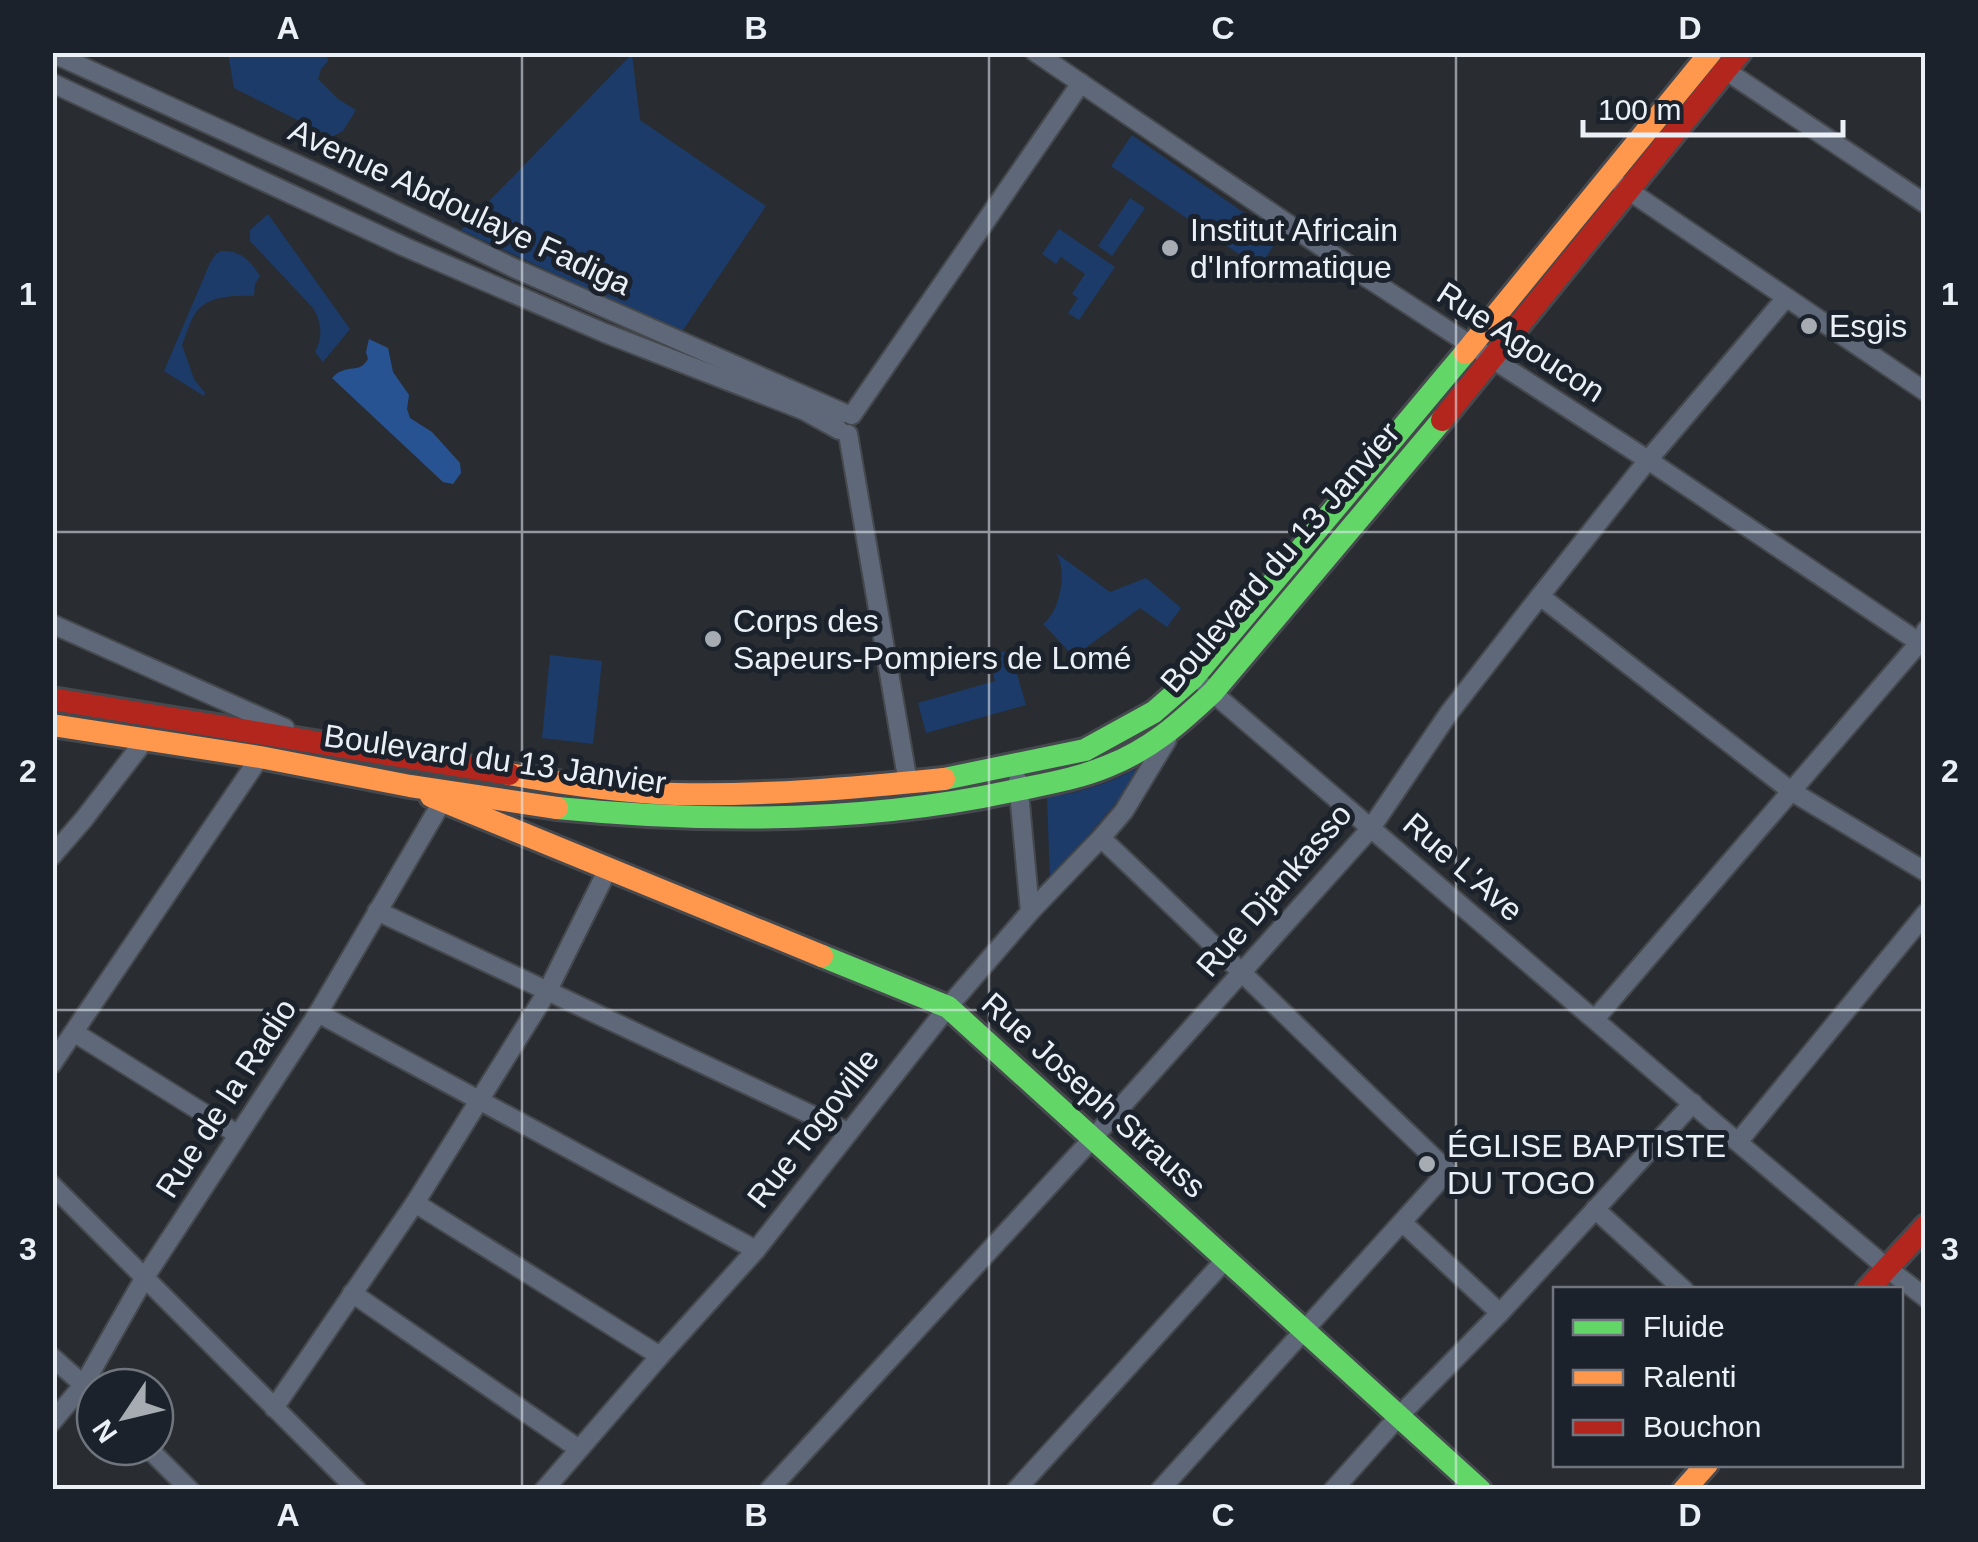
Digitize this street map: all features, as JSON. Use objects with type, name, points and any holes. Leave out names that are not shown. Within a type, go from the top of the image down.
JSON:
[{"type":"main road","name":"Boulevard du 13 Janvier","points":[[52,699],[510,775],[678,794],[908,783],[959,778],[1068,756],[1100,743],[1203,685],[1491,360],[1716,57]]},
{"type":"main road","name":"Boulevard du 13 Janvier","points":[[52,725],[260,757],[410,786],[560,808],[676,817],[800,816],[912,809],[1070,779],[1109,766],[1172,730],[1470,344],[1619,184]]},
{"type":"main road","name":"Rue Joseph Strauss","points":[[410,786],[948,1006],[1480,1490]]},
{"type":"main road","points":[[1870,1287],[1926,1226]]},
{"type":"main road","points":[[1684,1490],[1703,1467]]},
{"type":"street","name":"Rue Agoucon","points":[[1035,52],[1491,360],[1923,640]]},
{"type":"street","name":"Avenue Abdoulaye Fadiga","points":[[52,53],[846,423]]},
{"type":"street","points":[[1716,57],[1926,204]]},
{"type":"street","points":[[84,97],[94,72]]},
{"type":"street","name":"Avenue Abdoulaye Fadiga","points":[[52,83],[406,247],[605,334],[846,423]]},
{"type":"street","points":[[908,783],[846,423],[1080,83]]},
{"type":"street","points":[[1619,184],[1926,392]]},
{"type":"street","points":[[406,247],[419,222]]},
{"type":"street","name":"Rue Djankasso","points":[[769,1490],[1371,828],[1449,713],[1540,596],[1648,460],[1786,298]]},
{"type":"street","points":[[1540,596],[1791,790],[1926,872]]},
{"type":"street","name":"Rue Joseph Strauss","points":[[52,624],[410,786]]},
{"type":"street","points":[[1595,1019],[1923,640]]},
{"type":"street","name":"Rue L'Ave","points":[[1203,685],[1926,1298]]},
{"type":"street","name":"Rue Togoville","points":[[544,1490],[756,1250],[948,1006],[1101,838],[1130,802],[1172,730]]},
{"type":"street","points":[[52,856],[144,740]]},
{"type":"street","points":[[52,1064],[260,757]]},
{"type":"street","points":[[1017,766],[1030,912]]},
{"type":"street","name":"Rue de la Radio","points":[[101,1367],[145,1277],[318,1014],[442,802]]},
{"type":"street","points":[[1101,838],[1448,1172],[1160,1490]]},
{"type":"street","points":[[274,1408],[415,1203],[547,992],[608,868]]},
{"type":"street","points":[[377,911],[848,1132]]},
{"type":"street","points":[[1738,1142],[1926,913]]},
{"type":"street","points":[[318,1014],[756,1250]]},
{"type":"street","points":[[75,1033],[238,1134]]},
{"type":"street","points":[[1332,1490],[1693,1103]]},
{"type":"street","points":[[52,1185],[357,1490]]},
{"type":"street","points":[[415,1203],[660,1356]]},
{"type":"street","points":[[1595,1209],[1681,1287]]},
{"type":"street","points":[[1402,1222],[1500,1312]]},
{"type":"street","points":[[1016,1490],[1226,1259]]},
{"type":"street","points":[[352,1292],[579,1449]]},
{"type":"street","points":[[52,1357],[75,1377]]},
{"type":"street","name":"Rue de la Radio","points":[[52,1422],[75,1403]]},
{"type":"street","points":[[168,1467],[190,1490]]},
{"type":"shaded area","points":[[228,53],[327,53],[328,61],[318,79],[356,110],[343,131],[331,137],[234,88]]},
{"type":"shaded area","points":[[632,54],[640,120],[766,206],[681,333],[461,230]]},
{"type":"shaded area","points":[[1132,135],[1279,237],[1259,268],[1111,166]]},
{"type":"shaded area","points":[[1130,198],[1145,208],[1112,256],[1098,246]]},
{"type":"shaded area","points":[[268,214],[350,329],[323,362],[315,352],[320,330],[313,308],[250,241],[250,230]]},
{"type":"shaded area","points":[[1059,229],[1115,267],[1079,320],[1068,313],[1078,298],[1072,294],[1085,274],[1061,257],[1056,264],[1042,254]]},
{"type":"shaded area","points":[[221,251],[244,257],[260,276],[254,296],[213,300],[200,308],[191,321],[182,345],[204,396],[164,371],[210,263]]},
{"type":"shaded area","points":[[369,339],[388,348],[393,372],[409,395],[410,418],[432,432],[460,463],[461,473],[453,484],[443,482],[332,378],[365,363]]},
{"type":"shaded area","points":[[1056,553],[1110,592],[1146,578],[1181,608],[1167,627],[1140,608],[1084,649],[1088,660],[1085,665],[1080,663],[1043,624],[1054,610],[1060,591],[1061,570]]},
{"type":"shaded area","points":[[1010,650],[1026,705],[926,733],[918,703],[995,681],[988,656]]},
{"type":"shaded area","points":[[550,655],[602,661],[593,744],[542,738]]},
{"type":"shaded area","points":[[1151,761],[1050,881],[1047,797],[1100,785]]},
{"type":"traffic: fast","points":[[944,779],[1085,750],[1154,712],[1193,678],[1465,353]]},
{"type":"traffic: fast","points":[[557,808],[728,818],[843,814],[956,802],[1061,781],[1124,759],[1164,734],[1213,692],[1442,420]]},
{"type":"traffic: fast","points":[[822,956],[948,1007],[1480,1490]]},
{"type":"traffic: slow","points":[[1465,353],[1711,52]]},
{"type":"traffic: slow","points":[[52,725],[557,808]]},
{"type":"traffic: slow","points":[[509,774],[592,787],[676,794],[776,793],[944,779]]},
{"type":"traffic: slow","points":[[431,796],[822,956]]},
{"type":"traffic: slow","points":[[1684,1490],[1704,1467]]},
{"type":"traffic: jam","points":[[1442,420],[1740,52]]},
{"type":"traffic: jam","points":[[52,699],[509,774]]},
{"type":"traffic: jam","points":[[1870,1287],[1926,1226]]},
{"type":"place","name":"Institut Africain d'Informatique","points":[[1170,248]]},
{"type":"place","name":"Esgis","points":[[1809,326]]},
{"type":"place","name":"Corps des Sapeurs-Pompiers de Lomé","points":[[713,639]]},
{"type":"place","name":"ÉGLISE BAPTISTE DU TOGO","points":[[1427,1164]]}]
